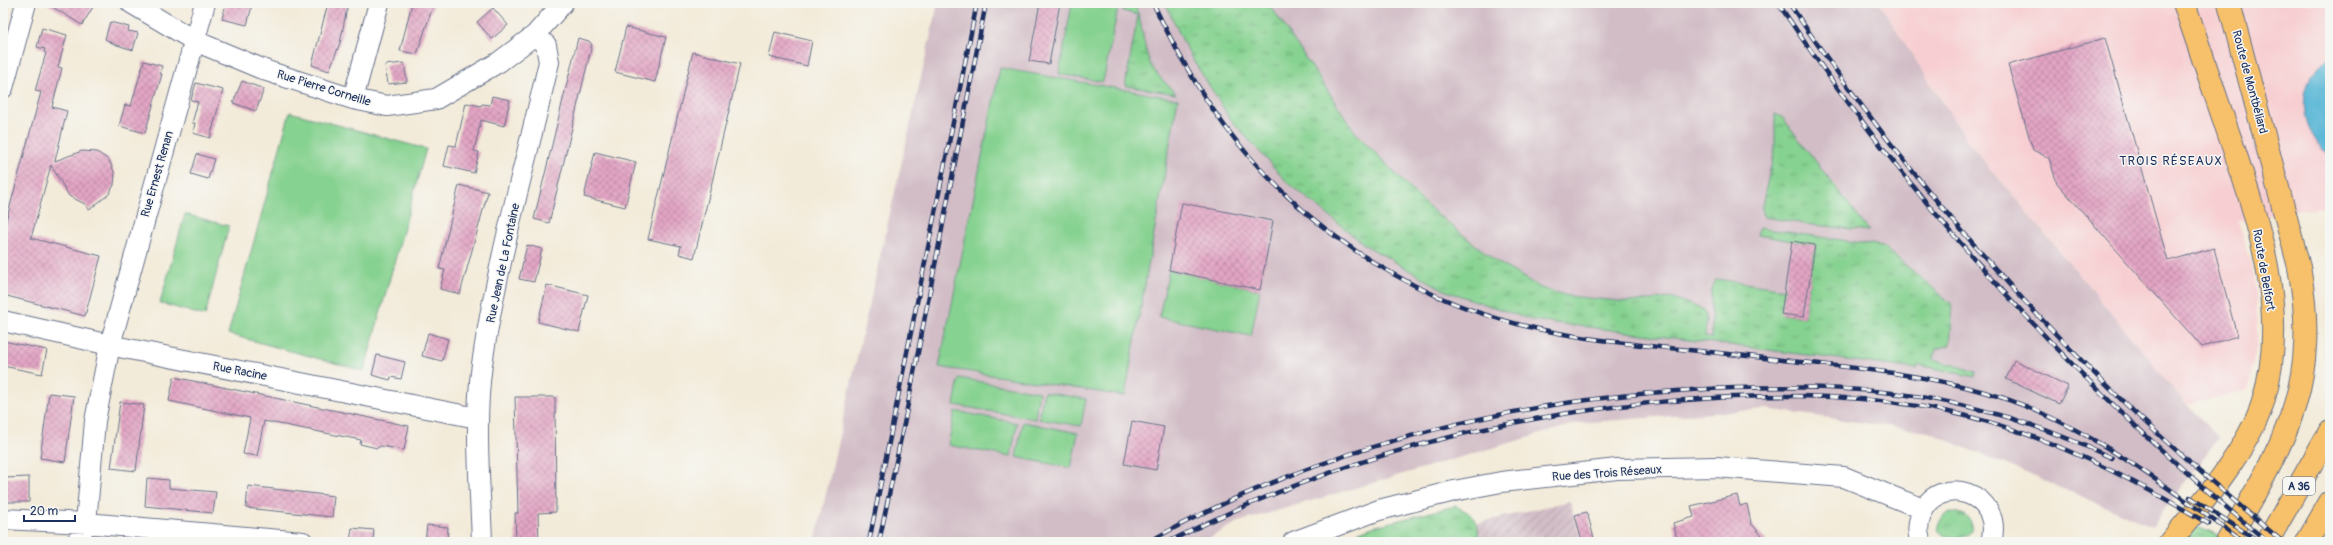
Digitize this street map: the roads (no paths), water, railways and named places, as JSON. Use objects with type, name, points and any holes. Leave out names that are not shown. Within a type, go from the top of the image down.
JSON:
[{"type":"main road","name":"Route de Belfort","points":[[2170,542],[2244,444],[2254,424],[2263,403],[2269,378],[2274,328],[2268,275],[2249,193],[2184,3]]},
{"type":"main road","name":"Route de Montbéliard","points":[[2227,542],[2273,463],[2283,441],[2296,405],[2304,362],[2306,340],[2304,295],[2229,3]]},
{"type":"main road","name":"A 36","points":[[2267,542],[2330,430]]},
{"type":"main road","name":"A 36","points":[[2307,542],[2330,502]]},
{"type":"street","points":[[3,88],[26,3]]},
{"type":"street","name":"Rue Pierre Corneille","points":[[131,3],[196,40],[267,71],[353,99],[387,106],[436,99],[499,62],[534,34]]},
{"type":"street","name":"Rue Ernest Renan","points":[[86,523],[95,420],[110,345],[138,240],[196,40],[205,3]]},
{"type":"street","points":[[353,99],[380,3]]},
{"type":"street","points":[[534,34],[563,3]]},
{"type":"street","name":"Rue Jean de La Fontaine","points":[[482,542],[478,418],[482,364],[498,284],[549,62],[546,45],[534,34]]},
{"type":"street","name":"Rue Racine","points":[[3,321],[110,345],[478,418]]},
{"type":"street","name":"Rue des Trois Réseaux","points":[[1293,542],[1379,510],[1454,491],[1501,482],[1617,469],[1716,467],[1844,477],[1923,509]]},
{"type":"street","points":[[1921,542],[1918,529],[1923,509],[1938,495],[1948,492],[1968,493],[1985,505],[1990,514],[1993,534],[1991,542]]},
{"type":"street","points":[[3,520],[86,523],[304,542]]},
{"type":"street","points":[[77,542],[86,523]]},
{"type":"street","points":[[86,523],[93,542]]},
{"type":"water","points":[[2330,57],[2330,156],[2320,146],[2312,133],[2304,106],[2310,79],[2318,67]]},
{"type":"railway","points":[[869,542],[977,3]]},
{"type":"railway","points":[[879,542],[905,419],[986,3]]},
{"type":"railway","points":[[1153,3],[1186,66],[1204,96],[1224,125],[1253,160],[1284,193],[1318,223],[1355,250],[1394,275],[1435,295],[1477,312],[1521,325],[1579,337],[1638,345],[1871,370],[1928,379],[1984,392],[2020,404],[2088,436],[2152,477],[2244,542]]},
{"type":"railway","points":[[1778,3],[1831,79],[1886,152],[1943,222],[2003,291],[2065,357],[2130,421],[2268,542]]},
{"type":"railway","points":[[1789,3],[1823,53],[1895,150],[1972,243],[2012,288],[2053,332],[2164,440],[2283,542]]},
{"type":"railway","points":[[1148,542],[1216,507],[1286,477],[1358,451],[1432,430],[1507,413],[1583,401],[1659,392],[1782,387],[1852,389],[1921,397],[1994,413],[2066,438],[2112,458]]},
{"type":"railway","points":[[1168,542],[1233,511],[1299,484],[1366,461],[1434,441],[1503,425],[1573,412],[1644,403],[1774,396],[1833,397],[1920,406],[1949,412],[2018,431],[2084,458],[2115,473],[2209,524]]},
{"type":"railway","points":[[2190,497],[2260,542]]},
{"type":"district","name":"TROIS RÉSEAUX","points":[[2171,160]]}]
